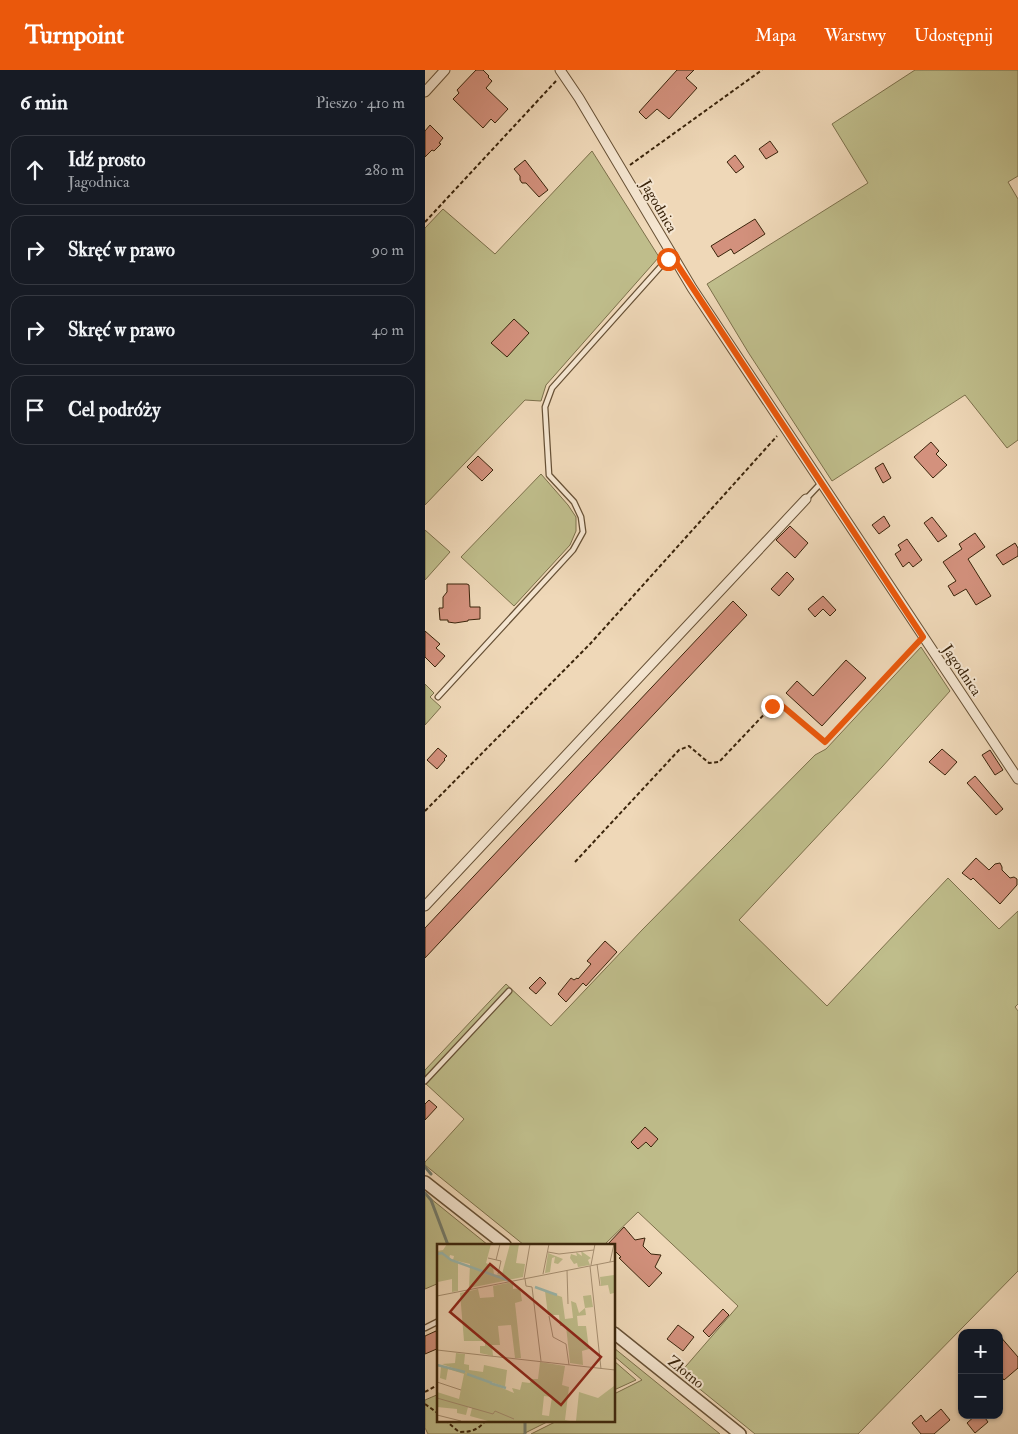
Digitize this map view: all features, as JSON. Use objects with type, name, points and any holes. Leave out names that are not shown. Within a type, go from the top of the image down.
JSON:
[{"type":"street","points":[[425,92],[445,70]]},
{"type":"street","name":"Jagodnica","points":[[562,72],[671,255],[1018,779]]},
{"type":"street","points":[[425,906],[806,499]]},
{"type":"street","points":[[425,1182],[504,1244]]},
{"type":"street","name":"Złotno","points":[[615,1334],[740,1434]]},
{"type":"lane","points":[[438,697],[573,550],[578,542],[583,532],[581,516],[574,502],[549,475],[545,407],[552,388],[671,255]]},
{"type":"lane","points":[[806,499],[821,483]]},
{"type":"lane","points":[[425,1081],[509,991]]},
{"type":"lane","points":[[425,1328],[437,1322]]},
{"type":"path","points":[[622,171],[762,70]]},
{"type":"path","points":[[425,222],[562,72]]},
{"type":"path","points":[[425,811],[590,644],[784,428]]},
{"type":"path","points":[[575,862],[679,750],[689,746],[709,763],[719,762],[772,706],[780,704],[825,742],[923,637]]},
{"type":"path","points":[[425,1392],[437,1385]]},
{"type":"path","points":[[425,1404],[437,1413]]},
{"type":"path","points":[[447,1422],[459,1432],[475,1430],[480,1428],[484,1422]]},
{"type":"shaded area","points":[[915,70],[1018,70],[1018,176],[1008,182],[1018,199],[1018,440],[1007,448],[965,395],[832,481],[748,352],[707,284],[868,183],[832,124]]},
{"type":"shaded area","points":[[592,151],[659,257],[546,385],[541,401],[525,400],[425,505],[425,228],[443,209],[495,254]]},
{"type":"shaded area","points":[[541,474],[576,517],[576,531],[570,545],[514,606],[461,557]]},
{"type":"shaded area","points":[[425,530],[450,552],[425,580]]},
{"type":"shaded area","points":[[921,647],[950,691],[739,920],[827,1006],[948,878],[999,929],[1018,911],[1018,1004],[1015,1007],[1018,1011],[1018,1271],[961,1329],[958,1329],[958,1332],[858,1434],[755,1434],[680,1373],[738,1306],[638,1212],[605,1244],[523,1244],[425,1165],[425,1162],[464,1119],[425,1083],[425,1070],[506,984],[551,1026],[642,930],[815,755],[826,749]]},
{"type":"shaded area","points":[[425,684],[434,693],[430,697],[441,707],[425,725]]},
{"type":"shaded area","points":[[425,1194],[487,1244],[437,1244],[437,1284],[425,1289]]},
{"type":"shaded area","points":[[615,1349],[720,1434],[531,1434],[555,1422],[615,1422],[615,1394],[642,1380],[615,1357]]},
{"type":"shaded area","points":[[615,1362],[636,1380],[615,1390]]},
{"type":"shaded area","points":[[437,1395],[437,1422],[547,1422],[523,1434],[428,1434],[425,1428],[425,1400]]},
{"type":"building","points":[[476,70],[483,70],[489,76],[492,81],[486,88],[508,109],[495,123],[491,119],[483,128],[453,99],[459,93],[457,90]]},
{"type":"building","points":[[677,70],[694,70],[686,78],[697,88],[669,119],[657,109],[646,119],[639,112]]},
{"type":"building","points":[[430,125],[443,138],[439,143],[441,144],[425,157],[425,131]]},
{"type":"building","points":[[770,141],[778,152],[766,159],[759,149]]},
{"type":"building","points":[[735,155],[744,167],[736,173],[727,162]]},
{"type":"building","points":[[525,160],[548,190],[539,197],[526,183],[522,183],[520,176],[514,169]]},
{"type":"building","points":[[755,219],[765,234],[734,254],[731,249],[718,257],[711,246]]},
{"type":"building","points":[[514,319],[529,333],[507,357],[491,343]]},
{"type":"building","points":[[931,442],[939,451],[936,454],[947,465],[933,478],[914,457]]},
{"type":"building","points":[[478,456],[493,470],[482,481],[467,467]]},
{"type":"building","points":[[883,463],[891,478],[883,483],[875,468]]},
{"type":"building","points":[[884,516],[890,526],[879,534],[872,525]]},
{"type":"building","points":[[932,517],[947,536],[938,542],[924,523]]},
{"type":"building","points":[[790,526],[808,543],[795,558],[776,540]]},
{"type":"building","points":[[975,533],[985,547],[968,559],[991,596],[976,605],[966,589],[954,596],[948,586],[956,581],[943,562],[962,549],[959,544]]},
{"type":"building","points":[[907,539],[922,560],[913,567],[909,562],[903,567],[895,554],[901,550],[898,545]]},
{"type":"building","points":[[1015,543],[1018,548],[1018,556],[1003,565],[996,555]]},
{"type":"building","points":[[787,572],[794,579],[779,596],[771,589]]},
{"type":"building","points":[[447,584],[469,585],[470,607],[480,607],[480,619],[455,623],[448,622],[448,620],[440,620],[439,608],[443,608],[443,597],[447,592]]},
{"type":"building","points":[[823,596],[836,610],[830,616],[823,609],[815,617],[808,609]]},
{"type":"building","points":[[733,601],[747,615],[425,958],[425,928]]},
{"type":"building","points":[[425,631],[440,644],[436,648],[445,656],[435,667],[425,657]]},
{"type":"building","points":[[846,660],[866,678],[822,726],[786,693],[797,681],[813,696]]},
{"type":"building","points":[[438,748],[447,756],[437,769],[427,760]]},
{"type":"building","points":[[942,749],[957,762],[945,775],[929,762]]},
{"type":"building","points":[[990,750],[1003,770],[995,775],[982,755]]},
{"type":"building","points":[[975,776],[1003,809],[996,815],[967,783]]},
{"type":"building","points":[[976,858],[989,870],[995,864],[1000,863],[1002,870],[1010,878],[1014,877],[1017,879],[1017,885],[1000,904],[973,878],[971,880],[962,873]]},
{"type":"building","points":[[605,941],[617,952],[586,986],[583,983],[566,1002],[558,994],[571,978],[574,980],[578,979],[591,964],[587,961]]},
{"type":"building","points":[[540,977],[546,983],[536,994],[529,988]]},
{"type":"building","points":[[429,1100],[437,1107],[425,1120],[425,1104]]},
{"type":"building","points":[[645,1127],[658,1139],[651,1147],[646,1142],[638,1149],[631,1142]]},
{"type":"building","points":[[624,1227],[635,1240],[645,1238],[643,1246],[651,1254],[661,1255],[655,1267],[662,1273],[649,1287],[619,1258],[621,1257],[615,1251],[615,1244],[608,1244]]},
{"type":"building","points":[[723,1309],[729,1315],[709,1337],[703,1331]]},
{"type":"building","points":[[678,1325],[694,1337],[683,1351],[667,1339]]},
{"type":"building","points":[[436,1331],[437,1333],[437,1349],[425,1354],[425,1336]]},
{"type":"building","points":[[1003,1340],[1018,1357],[1018,1368],[1004,1380]]},
{"type":"building","points":[[941,1409],[950,1420],[934,1434],[921,1434],[912,1423],[921,1415],[926,1422]]},
{"type":"building","points":[[972,1419],[986,1419],[988,1422],[975,1433],[967,1423]]},
{"type":"waterway","points":[[425,1167],[431,1174]]},
{"type":"waterway","points":[[425,1193],[431,1200],[448,1244]]},
{"type":"waterway","points":[[525,1422],[525,1434]]},
{"type":"route","points":[[668,259],[671,255],[923,637],[825,742],[780,704],[772,706]]}]
